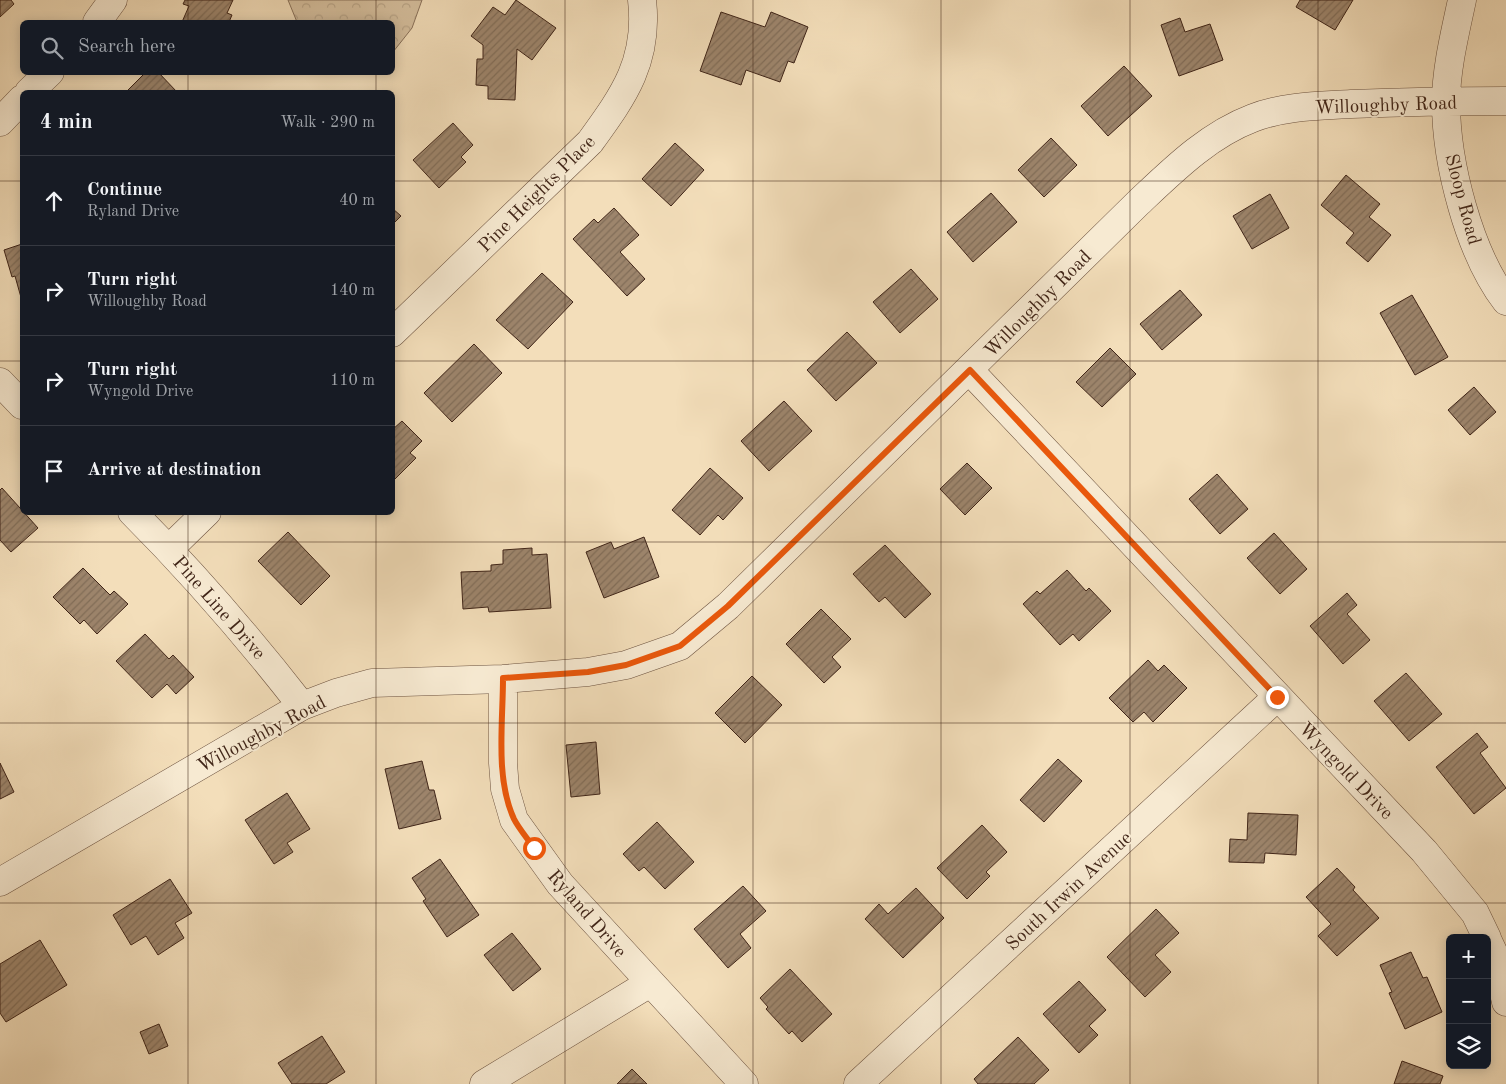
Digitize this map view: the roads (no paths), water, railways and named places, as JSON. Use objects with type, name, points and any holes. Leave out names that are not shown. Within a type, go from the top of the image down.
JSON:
[{"type":"street","points":[[98,20],[113,0]]},
{"type":"street","name":"Pine Heights Place","points":[[395,330],[590,142],[627,85],[640,55],[642,0]]},
{"type":"street","name":"Sloop Road","points":[[1462,0],[1446,101],[1450,160],[1460,202],[1477,249],[1506,301]]},
{"type":"street","points":[[31,90],[47,75]]},
{"type":"street","points":[[0,122],[20,101]]},
{"type":"street","name":"Willoughby Road","points":[[0,882],[302,706],[336,693],[372,683],[503,678],[588,672],[626,665],[680,646],[728,606],[1166,176],[1196,151],[1226,131],[1253,118],[1280,110],[1367,104],[1506,101]]},
{"type":"street","name":"Wyngold Drive","points":[[970,370],[1424,851],[1475,913],[1485,934]]},
{"type":"street","points":[[0,382],[20,403]]},
{"type":"street","name":"Pine Line Drive","points":[[135,515],[169,549],[256,646],[302,706]]},
{"type":"street","points":[[169,549],[205,515]]},
{"type":"street","name":"Ryland Drive","points":[[503,678],[503,763],[505,789],[514,820],[560,884],[744,1084]]},
{"type":"street","name":"South Irwin Avenue","points":[[858,1084],[1277,697]]},
{"type":"street","name":"Wyngold Drive","points":[[1491,947],[1496,958],[1506,1002]]},
{"type":"street","points":[[484,1084],[650,983]]}]
